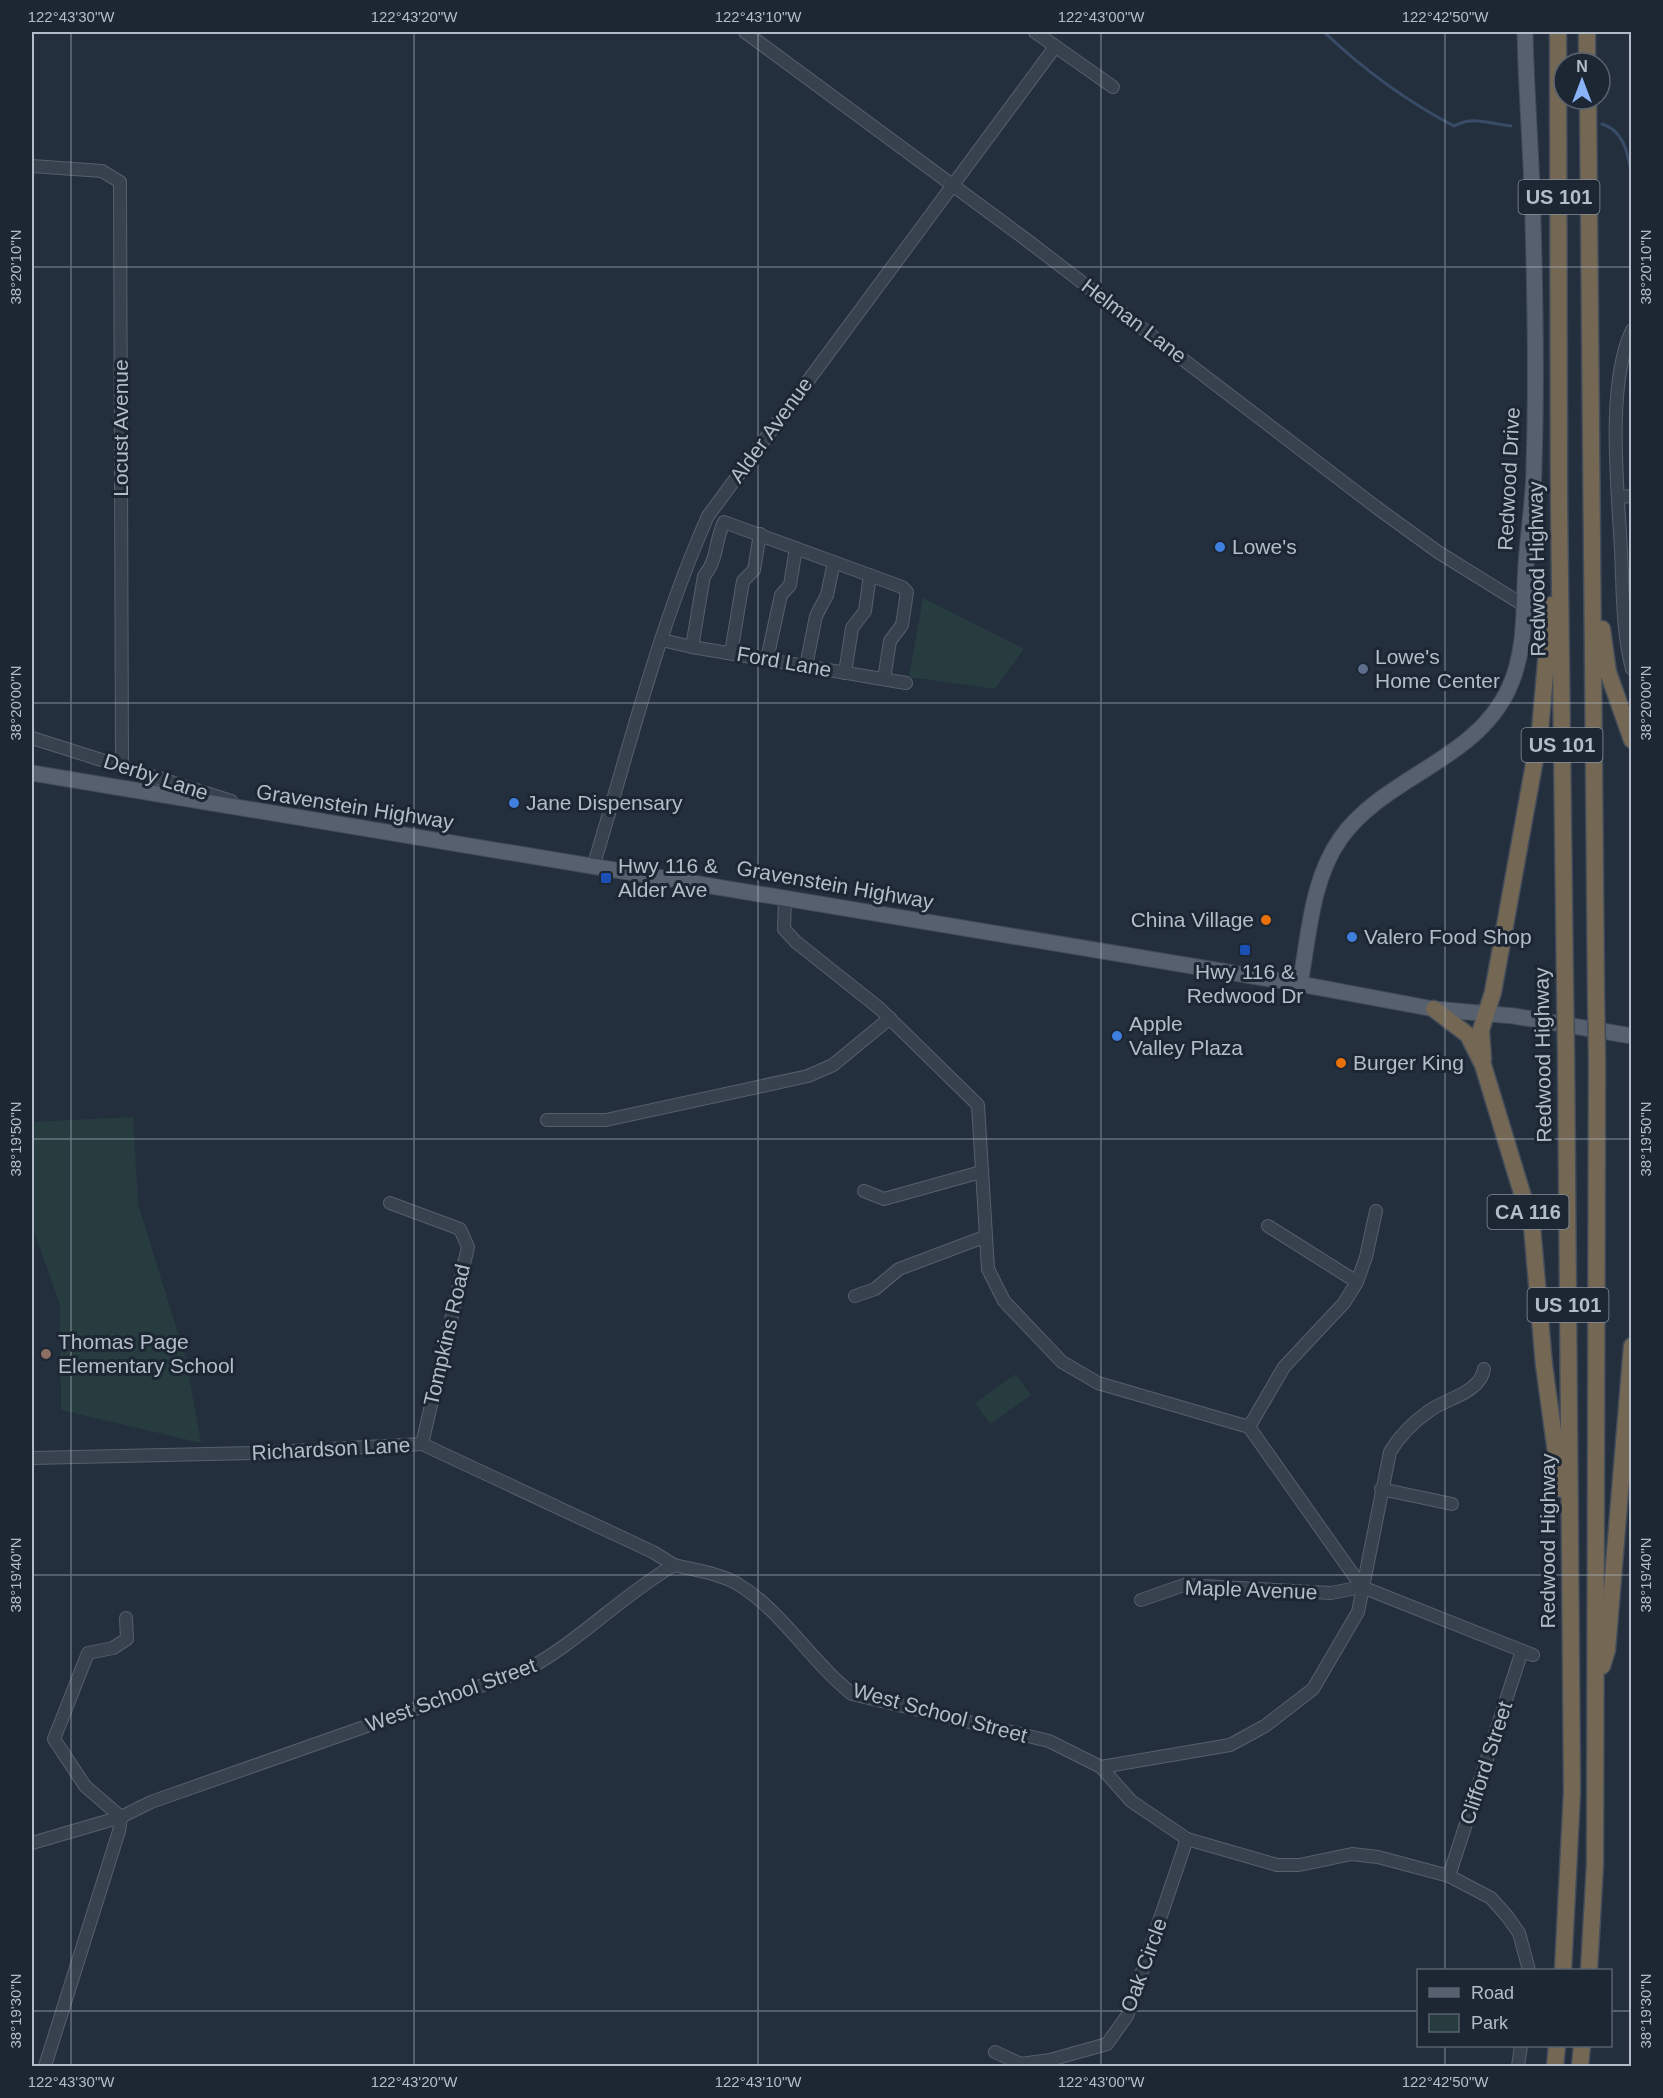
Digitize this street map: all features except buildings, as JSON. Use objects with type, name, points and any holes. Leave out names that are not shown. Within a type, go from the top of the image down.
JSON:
[{"type":"highway","name":"Redwood Highway","points":[[1558,32],[1559,502],[1572,1792],[1563,1969]]},
{"type":"highway","points":[[1587,32],[1587,51]]},
{"type":"highway","name":"US 101","points":[[1587,111],[1597,1059],[1595,1864],[1589,1969]]},
{"type":"highway","points":[[1484,1065],[1481,1030],[1493,992],[1540,731],[1559,502]]},
{"type":"highway","points":[[1592,511],[1607,664],[1632,740]]},
{"type":"highway","name":"CA 116","points":[[1434,1009],[1468,1035],[1484,1065],[1532,1226],[1544,1365],[1570,1557]]},
{"type":"highway","points":[[1596,1686],[1607,1650],[1632,1346]]},
{"type":"highway","points":[[1555,2067],[1557,2047]]},
{"type":"highway","points":[[1580,2067],[1582,2047]]},
{"type":"main road","name":"Redwood Drive","points":[[1300,984],[1322,873],[1339,839],[1364,812],[1455,751],[1498,708],[1509,689],[1521,652],[1534,468],[1535,408],[1533,227],[1526,104],[1525,32]]},
{"type":"main road","name":"Gravenstein Highway","points":[[32,773],[1300,984],[1434,1009],[1486,1014],[1632,1036]]},
{"type":"street","name":"Helman Lane","points":[[745,32],[953,185],[1376,507],[1438,552],[1525,606]]},
{"type":"street","points":[[1035,32],[1113,87]]},
{"type":"street","name":"Alder Avenue","points":[[593,867],[662,640],[694,545],[708,516],[1054,47]]},
{"type":"street","name":"Locust Avenue","points":[[32,166],[102,171],[120,182],[122,765]]},
{"type":"street","points":[[1632,330],[1619,368],[1617,406],[1618,496],[1625,627],[1632,669]]},
{"type":"street","points":[[1618,496],[1632,496]]},
{"type":"street","points":[[692,647],[704,576],[711,569],[718,533],[724,522],[902,587],[907,592],[902,625],[891,641],[884,679]]},
{"type":"street","points":[[731,653],[743,581],[754,570],[760,534]]},
{"type":"street","points":[[767,659],[781,595],[790,585],[796,548]]},
{"type":"street","points":[[806,666],[816,616],[827,595],[834,562]]},
{"type":"street","points":[[845,673],[852,628],[865,611],[870,575]]},
{"type":"street","name":"Ford Lane","points":[[662,640],[906,683]]},
{"type":"street","name":"Derby Lane","points":[[32,738],[281,816]]},
{"type":"street","points":[[785,898],[782,920],[784,929],[790,936],[891,1018],[978,1105],[984,1237],[988,1269],[1004,1301],[1062,1362],[1098,1383],[1249,1427],[1362,1587]]},
{"type":"street","points":[[547,1120],[606,1120],[808,1076],[833,1065],[891,1018]]},
{"type":"street","points":[[864,1191],[884,1199],[981,1172]]},
{"type":"street","name":"Tompkins Road","points":[[390,1203],[460,1229],[468,1247],[422,1444]]},
{"type":"street","points":[[1249,1427],[1284,1367],[1344,1303],[1357,1282],[1366,1257],[1376,1210]]},
{"type":"street","points":[[1268,1226],[1357,1282]]},
{"type":"street","points":[[855,1296],[874,1289],[899,1269],[984,1237]]},
{"type":"street","points":[[1101,1767],[1230,1745],[1265,1726],[1313,1689],[1358,1612],[1390,1452],[1401,1433],[1430,1410],[1477,1384],[1484,1369]]},
{"type":"street","name":"Richardson Lane","points":[[32,1458],[253,1453],[422,1444],[504,1485],[652,1551],[674,1565]]},
{"type":"street","points":[[1381,1489],[1452,1504]]},
{"type":"street","name":"West School Street","points":[[32,1844],[121,1817],[151,1802],[526,1670],[570,1643],[626,1597],[674,1565],[714,1574],[736,1584],[761,1602],[833,1679],[852,1694],[1049,1741],[1101,1767],[1131,1801],[1187,1839],[1277,1865],[1299,1865],[1352,1854],[1378,1857],[1449,1876],[1491,1898],[1507,1916],[1519,1933],[1528,1969]]},
{"type":"street","name":"Maple Avenue","points":[[1141,1600],[1184,1585],[1331,1593],[1362,1587]]},
{"type":"street","name":"Clifford Street","points":[[1362,1587],[1528,1653],[1449,1876]]},
{"type":"street","points":[[45,2067],[119,1832],[121,1817],[85,1786],[54,1739],[88,1653],[113,1648],[127,1639],[126,1618]]},
{"type":"street","name":"Oak Circle","points":[[995,2052],[1021,2064],[1050,2060],[1107,2044],[1127,2016],[1187,1839]]},
{"type":"street","points":[[1518,2067],[1521,2047]]},
{"type":"green space","points":[[923,598],[1024,649],[995,689],[909,677]]},
{"type":"green space","points":[[133,1117],[138,1204],[186,1359],[201,1443],[61,1410],[61,1379],[55,1369],[60,1357],[60,1305],[32,1225],[32,1122]]},
{"type":"green space","points":[[1016,1374],[1031,1395],[990,1424],[975,1403]]},
{"type":"waterway","points":[[1324,32],[1386,84],[1454,126],[1468,121],[1511,126]]},
{"type":"waterway","points":[[1602,124],[1610,127],[1621,139],[1627,154],[1632,179]]},
{"type":"place","name":"Lowe's","points":[[1220,547]]},
{"type":"place","name":"Lowe's Home Center","points":[[1363,669]]},
{"type":"place","name":"Jane Dispensary","points":[[514,803]]},
{"type":"place","name":"Hwy 116 & Alder Ave","points":[[606,878]]},
{"type":"place","name":"China Village","points":[[1266,920]]},
{"type":"place","name":"Valero Food Shop","points":[[1352,937]]},
{"type":"place","name":"Hwy 116 & Redwood Dr","points":[[1245,950]]},
{"type":"place","name":"Apple Valley Plaza","points":[[1117,1036]]},
{"type":"place","name":"Burger King","points":[[1341,1063]]},
{"type":"place","name":"Thomas Page Elementary School","points":[[46,1354]]}]
